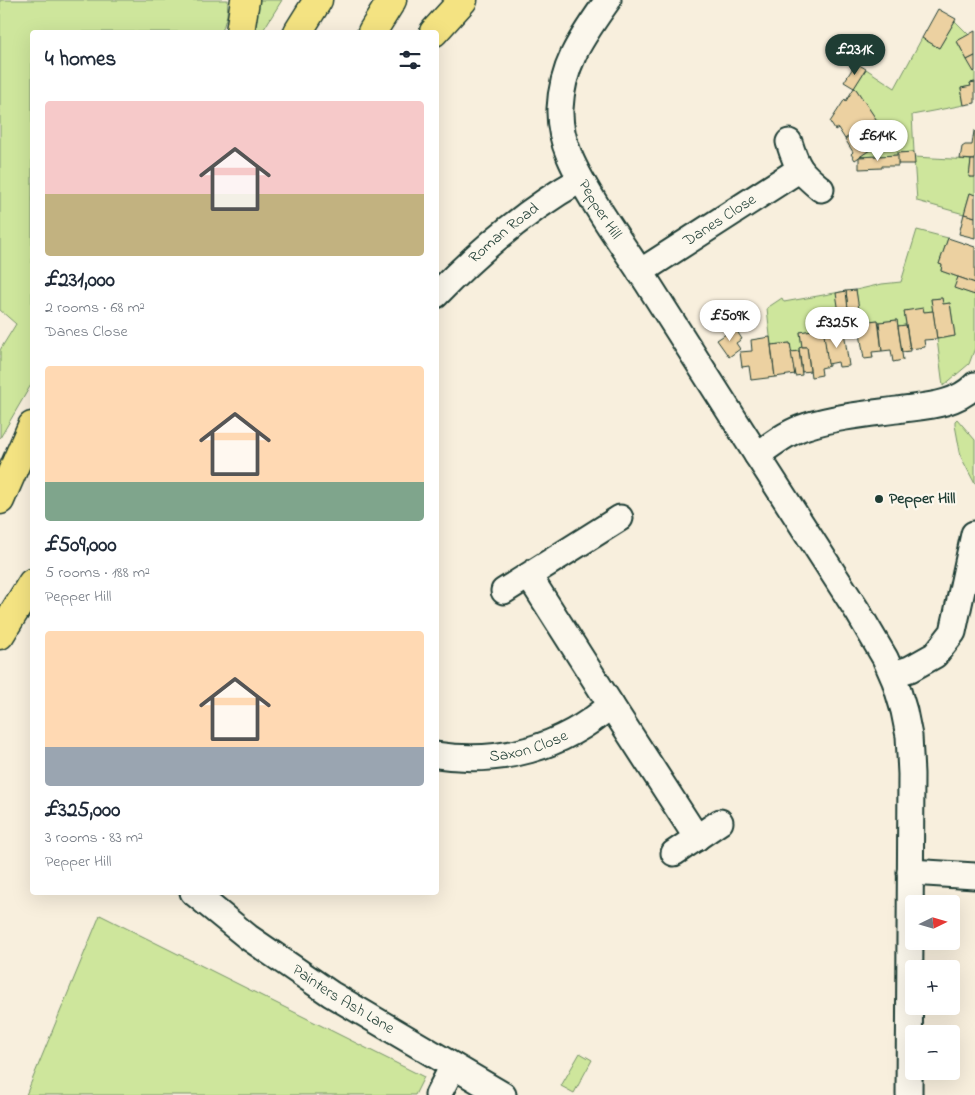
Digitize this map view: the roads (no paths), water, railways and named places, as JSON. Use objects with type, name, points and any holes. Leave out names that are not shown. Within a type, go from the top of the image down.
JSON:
[{"type":"highway","points":[[240,30],[245,0]]},
{"type":"highway","points":[[299,30],[318,0]]},
{"type":"highway","points":[[373,30],[392,0]]},
{"type":"highway","points":[[436,30],[463,0]]},
{"type":"highway","points":[[0,500],[30,431]]},
{"type":"highway","points":[[0,504],[30,456]]},
{"type":"highway","points":[[0,635],[30,586]]},
{"type":"street","name":"Pepper Hill","points":[[608,0],[577,46],[563,85],[560,110],[569,155],[580,180],[603,217],[866,625],[885,658],[899,691],[907,722],[910,754],[909,1095]]},
{"type":"street","points":[[789,142],[800,169],[806,177],[821,189]]},
{"type":"street","name":"Danes Close","points":[[640,272],[800,169]]},
{"type":"street","name":"Roman Road","points":[[439,292],[495,240],[544,202],[580,180]]},
{"type":"street","points":[[757,455],[806,426],[944,402],[963,396],[975,385]]},
{"type":"street","points":[[504,591],[620,518]]},
{"type":"street","points":[[892,674],[910,669],[935,655],[953,632],[974,534]]},
{"type":"street","points":[[529,576],[697,838]]},
{"type":"street","name":"Saxon Close","points":[[439,755],[463,758],[488,757],[509,755],[530,749],[556,740],[578,729],[610,705]]},
{"type":"street","points":[[674,853],[720,822]]},
{"type":"street","points":[[910,872],[975,876]]},
{"type":"street","name":"Painters Ash Lane","points":[[197,895],[248,937],[307,978],[503,1095]]},
{"type":"street","points":[[438,1095],[453,1066]]},
{"type":"place","name":"Pepper Hill","points":[[879,499]]}]
